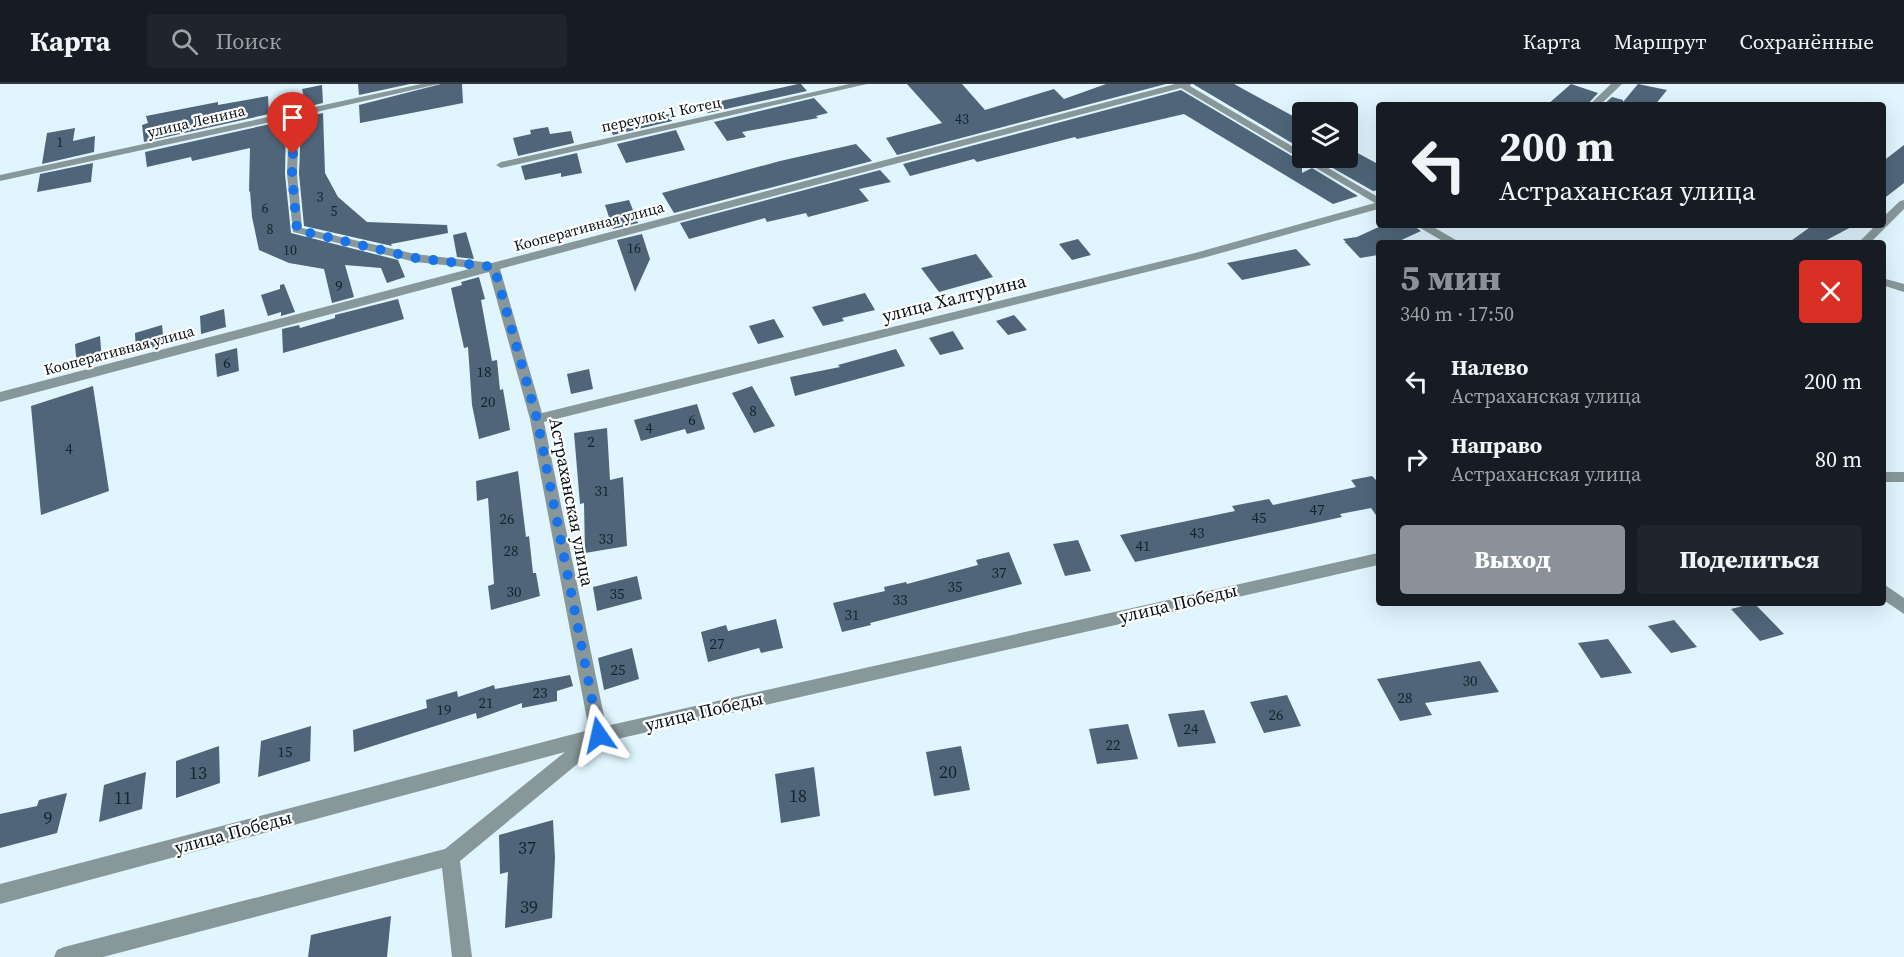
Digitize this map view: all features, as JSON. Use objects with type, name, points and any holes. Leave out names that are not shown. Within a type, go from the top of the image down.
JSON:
[{"type":"street","name":"улица Ленина","points":[[0,178],[434,84]]},
{"type":"street","name":"переулок 1 Котец","points":[[501,165],[862,84]]},
{"type":"street","points":[[1183,84],[1292,150]]},
{"type":"street","name":"Кооперативная улица","points":[[0,397],[1183,84]]},
{"type":"street","points":[[1597,102],[1617,84]]},
{"type":"street","points":[[294,114],[292,174],[297,230],[415,258],[494,267]]},
{"type":"street","points":[[1322,168],[1376,200]]},
{"type":"street","points":[[1886,221],[1904,203]]},
{"type":"street","name":"улица Халтурина","points":[[537,419],[1199,256],[1376,207]]},
{"type":"street","points":[[1427,228],[1449,240]]},
{"type":"street","points":[[1867,240],[1879,228]]},
{"type":"street","name":"Астраханская улица","points":[[494,267],[537,419],[599,735]]},
{"type":"street","points":[[1886,282],[1904,288]]},
{"type":"street","points":[[1886,477],[1904,477]]},
{"type":"street","name":"улица Победы","points":[[0,894],[599,735],[1376,559]]},
{"type":"street","points":[[1886,592],[1904,607]]},
{"type":"street","points":[[64,957],[450,857],[599,735]]},
{"type":"street","points":[[450,857],[462,957]]},
{"type":"building","points":[[358,84],[410,84],[359,95]]},
{"type":"building","points":[[441,84],[462,84],[463,103],[360,123],[359,105]]},
{"type":"building","points":[[801,84],[807,91],[708,113],[703,105]]},
{"type":"building","points":[[907,84],[962,84],[985,110],[1054,89],[1064,99],[1106,84],[1166,84],[897,155],[886,138],[942,123]]},
{"type":"building","points":[[1193,84],[1234,84],[1292,116],[1292,143]]},
{"type":"building","points":[[1571,84],[1598,93],[1590,102],[1550,102]]},
{"type":"building","points":[[1638,84],[1667,90],[1657,102],[1623,102]]},
{"type":"building","points":[[322,85],[323,103],[306,107],[302,89]]},
{"type":"building","points":[[1181,90],[1292,156],[1292,168],[1302,168],[1302,173],[1312,168],[1358,196],[1333,204],[1184,114],[1077,139],[1075,137],[977,162],[974,159],[910,176],[903,164]]},
{"type":"building","points":[[268,96],[269,114],[144,142],[142,125],[148,123],[146,116],[218,102],[218,105]]},
{"type":"building","points":[[1612,97],[1623,100],[1623,102],[1606,102]]},
{"type":"building","points":[[814,98],[828,113],[816,116],[818,118],[742,132],[746,137],[727,141],[714,122]]},
{"type":"building","points":[[323,113],[325,173],[338,197],[367,222],[447,225],[448,233],[391,244],[392,246],[304,226],[299,174],[301,124],[310,122],[309,116]]},
{"type":"building","points":[[669,114],[672,121],[613,135],[610,128]]},
{"type":"building","points":[[270,124],[271,129],[286,127],[285,174],[291,233],[398,260],[405,277],[387,283],[381,268],[345,265],[354,297],[332,303],[324,269],[289,263],[259,250],[249,192],[250,148],[192,161],[191,157],[147,167],[145,152]]},
{"type":"building","points":[[548,127],[550,134],[571,131],[574,143],[518,156],[513,138],[531,134],[530,130]]},
{"type":"building","points":[[75,128],[73,141],[95,136],[94,152],[42,164],[47,133]]},
{"type":"building","points":[[676,130],[685,150],[626,163],[617,144]]},
{"type":"building","points":[[856,144],[872,161],[674,213],[662,193],[780,161]]},
{"type":"building","points":[[1904,145],[1904,183],[1886,197],[1886,159]]},
{"type":"building","points":[[577,153],[582,173],[561,177],[561,173],[525,180],[521,166]]},
{"type":"building","points":[[1358,153],[1376,163],[1376,190],[1373,191],[1333,168],[1358,168]]},
{"type":"building","points":[[93,163],[91,182],[37,192],[40,174]]},
{"type":"building","points":[[880,170],[891,182],[859,189],[869,201],[808,217],[806,213],[767,222],[765,218],[689,239],[680,223]]},
{"type":"building","points":[[629,200],[638,223],[613,229],[605,205]]},
{"type":"building","points":[[1376,228],[1417,228],[1421,231],[1402,240],[1376,240],[1376,255],[1360,258],[1344,243],[1346,242],[1343,239],[1357,237]]},
{"type":"building","points":[[1809,228],[1849,228],[1827,240],[1792,240]]},
{"type":"building","points":[[466,232],[474,259],[457,257],[453,235]]},
{"type":"building","points":[[642,234],[650,259],[635,292],[617,240]]},
{"type":"building","points":[[1078,239],[1091,255],[1072,260],[1059,244]]},
{"type":"building","points":[[1296,249],[1311,265],[1242,280],[1227,263]]},
{"type":"building","points":[[976,254],[993,277],[939,292],[921,268]]},
{"type":"building","points":[[479,277],[485,299],[481,300],[492,361],[497,360],[500,390],[503,389],[510,430],[479,439],[472,405],[468,347],[464,348],[451,288],[462,285],[461,282]]},
{"type":"building","points":[[284,284],[295,312],[281,316],[281,312],[268,316],[261,295],[280,289],[280,285]]},
{"type":"building","points":[[865,293],[875,310],[842,318],[844,321],[823,326],[812,307]]},
{"type":"building","points":[[398,299],[404,319],[283,353],[282,329],[299,325],[300,328],[335,318],[335,315]]},
{"type":"building","points":[[224,309],[226,327],[201,334],[200,316]]},
{"type":"building","points":[[1014,315],[1027,330],[1008,335],[996,321]]},
{"type":"building","points":[[774,319],[784,337],[758,344],[749,326]]},
{"type":"building","points":[[162,325],[164,345],[136,352],[135,333]]},
{"type":"building","points":[[953,331],[964,349],[940,355],[929,338]]},
{"type":"building","points":[[100,336],[102,361],[77,368],[75,344]]},
{"type":"building","points":[[237,348],[239,371],[217,377],[215,354]]},
{"type":"building","points":[[896,349],[905,366],[795,396],[790,377],[840,367],[838,365]]},
{"type":"building","points":[[589,369],[593,389],[571,394],[567,374]]},
{"type":"building","points":[[93,386],[109,491],[41,515],[31,406]]},
{"type":"building","points":[[752,386],[775,426],[754,433],[732,393]]},
{"type":"building","points":[[697,404],[705,429],[687,434],[685,429],[641,441],[634,420]]},
{"type":"building","points":[[607,428],[610,480],[623,477],[627,546],[585,553],[584,503],[580,504],[574,433]]},
{"type":"building","points":[[518,471],[526,537],[529,536],[533,573],[536,573],[540,596],[491,610],[488,586],[494,584],[488,498],[477,501],[476,481]]},
{"type":"building","points":[[1372,476],[1376,480],[1376,515],[1371,508],[1340,514],[1342,517],[1135,562],[1120,535],[1235,511],[1232,506],[1269,499],[1273,505],[1356,487],[1351,480]]},
{"type":"building","points":[[1078,540],[1091,571],[1065,576],[1053,544]]},
{"type":"building","points":[[1009,552],[1022,584],[842,632],[833,603],[885,591],[884,587],[906,582],[907,584],[978,565],[976,560]]},
{"type":"building","points":[[637,576],[642,599],[597,611],[593,587]]},
{"type":"building","points":[[1757,606],[1784,634],[1760,641],[1731,609]]},
{"type":"building","points":[[776,619],[783,648],[761,653],[759,648],[708,662],[701,632],[726,625],[728,631]]},
{"type":"building","points":[[1674,620],[1697,647],[1671,653],[1648,626]]},
{"type":"building","points":[[1608,639],[1632,673],[1601,678],[1578,643]]},
{"type":"building","points":[[632,648],[639,679],[604,690],[598,658]]},
{"type":"building","points":[[1480,661],[1499,692],[1425,703],[1432,715],[1400,721],[1377,679]]},
{"type":"building","points":[[570,675],[573,686],[557,691],[557,701],[522,708],[522,703],[477,719],[476,713],[354,752],[353,730],[427,708],[426,700],[457,691],[458,697],[494,685],[495,689]]},
{"type":"building","points":[[1287,695],[1301,726],[1264,733],[1250,702]]},
{"type":"building","points":[[1204,710],[1216,743],[1178,747],[1168,714]]},
{"type":"building","points":[[1128,724],[1138,759],[1097,764],[1089,729]]},
{"type":"building","points":[[311,726],[310,761],[258,777],[261,741]]},
{"type":"building","points":[[219,746],[220,783],[176,798],[176,761]]},
{"type":"building","points":[[961,746],[970,790],[934,796],[926,752]]},
{"type":"building","points":[[814,767],[820,816],[781,823],[775,774]]},
{"type":"building","points":[[146,772],[142,809],[99,822],[104,785]]},
{"type":"building","points":[[67,793],[57,833],[0,848],[0,814],[37,806],[39,800]]},
{"type":"building","points":[[553,820],[555,858],[552,918],[505,928],[508,872],[500,874],[499,835]]},
{"type":"building","points":[[391,916],[387,957],[308,957],[311,935]]},
{"type":"route","points":[[293,154],[292,174],[297,230],[415,258],[494,267],[537,419],[599,735]]}]
